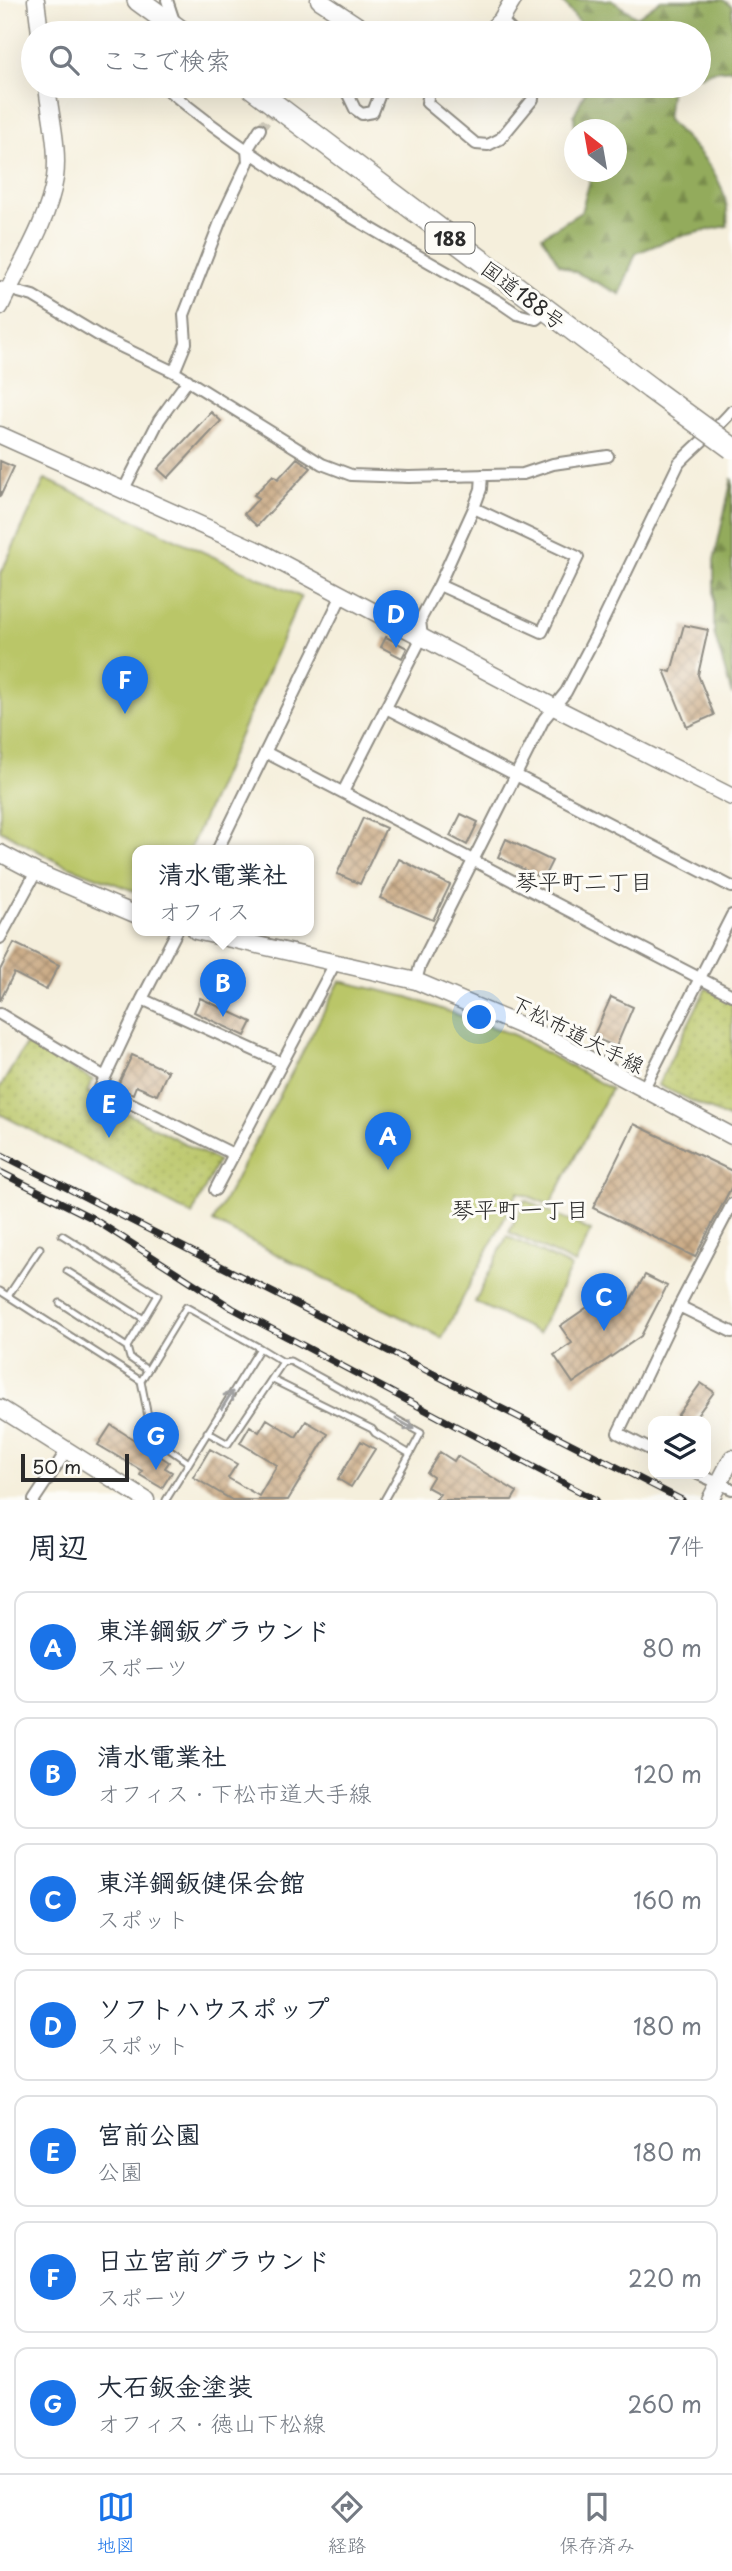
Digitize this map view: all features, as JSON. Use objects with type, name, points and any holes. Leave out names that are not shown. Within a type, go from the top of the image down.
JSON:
[{"type":"highway","points":[[138,0],[166,21]]},
{"type":"highway","name":"国道188号","points":[[266,98],[546,311],[732,448]]},
{"type":"street","points":[[36,0],[39,21]]},
{"type":"street","points":[[167,0],[176,21]]},
{"type":"street","points":[[319,0],[351,21]]},
{"type":"street","points":[[501,20],[513,0]]},
{"type":"street","points":[[0,307],[4,288],[50,200],[55,175],[55,148],[49,98]]},
{"type":"street","points":[[178,98],[227,137],[365,226],[517,314],[536,319],[546,311]]},
{"type":"street","points":[[350,98],[355,109],[362,114],[373,111],[378,98]]},
{"type":"street","points":[[428,98],[427,103],[476,144],[488,145],[500,139],[533,98]]},
{"type":"street","points":[[174,372],[186,342],[184,316],[222,216],[248,162],[247,150],[260,129]]},
{"type":"street","points":[[4,288],[33,296],[103,338],[188,380],[322,464],[351,475],[409,477],[523,474],[553,464],[608,456]]},
{"type":"street","points":[[123,491],[159,420],[188,380]]},
{"type":"street","points":[[416,981],[420,966],[471,862],[552,706],[566,692],[596,635],[679,463],[722,424],[732,411]]},
{"type":"street","points":[[0,435],[261,552],[552,706],[732,797]]},
{"type":"street","points":[[343,792],[422,637],[421,620],[474,508],[481,489],[482,475]]},
{"type":"street","points":[[439,586],[542,632],[578,557],[474,508]]},
{"type":"street","points":[[220,845],[342,595]]},
{"type":"street","points":[[386,708],[732,887]]},
{"type":"street","points":[[265,752],[471,862],[732,995]]},
{"type":"street","points":[[0,853],[36,872],[132,913]]},
{"type":"street","points":[[1,935],[36,872]]},
{"type":"street","points":[[643,1090],[732,915]]},
{"type":"street","points":[[174,936],[100,1088],[233,1154]]},
{"type":"street","name":"下松市道大手線","points":[[217,936],[416,981],[545,1036],[732,1136]]},
{"type":"street","points":[[215,1190],[334,964]]},
{"type":"street","points":[[142,999],[282,1063]]},
{"type":"street","points":[[0,1014],[105,1077]]},
{"type":"street","points":[[648,1448],[618,1433],[732,1204]]},
{"type":"street","points":[[679,1306],[732,1332]]},
{"type":"street","points":[[0,1408],[146,1500]]},
{"type":"street","points":[[34,1500],[67,1450]]},
{"type":"street","points":[[710,1500],[725,1487],[732,1458]]},
{"type":"street","points":[[708,1479],[725,1487]]},
{"type":"lane","points":[[62,1235],[158,1294],[127,1347]]},
{"type":"lane","points":[[8,1296],[40,1248]]},
{"type":"lane","points":[[67,1271],[144,1319]]},
{"type":"lane","points":[[0,1291],[141,1381]]},
{"type":"lane","points":[[60,1303],[127,1347],[130,1358],[147,1370]]},
{"type":"lane","points":[[189,1463],[152,1437],[141,1381],[186,1307],[283,1362],[290,1361],[421,1433],[384,1500]]},
{"type":"lane","points":[[166,1500],[260,1348]]},
{"type":"lane","points":[[207,1432],[228,1444],[283,1362]]},
{"type":"lane","points":[[273,1380],[372,1429],[374,1433],[410,1454]]},
{"type":"green space","points":[[561,0],[611,0],[637,17],[661,0],[723,0],[732,6],[732,69],[711,72],[711,21],[578,21]]},
{"type":"green space","points":[[582,98],[670,98],[667,120],[700,154],[718,180],[724,194],[727,226],[677,237],[636,253],[620,294],[559,264],[542,236],[581,212],[590,182],[627,182],[627,119],[574,119]]},
{"type":"green space","points":[[732,478],[732,695],[714,633],[714,560]]},
{"type":"green space","points":[[45,479],[301,597],[192,845],[132,845],[132,890],[60,863],[0,830],[0,575]]},
{"type":"green space","points":[[340,981],[408,997],[514,1035],[611,1089],[550,1205],[518,1192],[442,1338],[213,1222]]},
{"type":"green space","points":[[706,988],[732,1001],[732,1120],[658,1085]]},
{"type":"green space","points":[[26,1044],[93,1080],[87,1092],[218,1161],[192,1215],[0,1114],[0,1088]]},
{"type":"green space","points":[[525,1200],[591,1231],[575,1264],[509,1232]]},
{"type":"green space","points":[[507,1236],[571,1267],[539,1333],[475,1302]]},
{"type":"building","points":[[211,412],[221,421],[168,478],[158,469]]},
{"type":"building","points":[[297,458],[311,468],[257,526],[244,514],[259,498],[254,495],[273,475],[278,479]]},
{"type":"building","points":[[0,461],[14,467],[0,497]]},
{"type":"building","points":[[684,625],[708,630],[698,675],[714,715],[687,727],[664,670],[671,672]]},
{"type":"building","points":[[386,637],[407,648],[402,658],[381,647]]},
{"type":"building","points":[[461,814],[478,822],[467,845],[450,836]]},
{"type":"building","points":[[363,818],[386,828],[360,884],[337,874]]},
{"type":"building","points":[[506,839],[552,861],[543,879],[498,857]]},
{"type":"building","points":[[399,859],[450,885],[433,920],[380,898]]},
{"type":"building","points":[[14,943],[59,965],[46,990],[14,973],[0,1001],[0,970]]},
{"type":"building","points":[[611,997],[633,1007],[616,1047],[593,1037]]},
{"type":"building","points":[[200,998],[252,1022],[245,1036],[194,1012]]},
{"type":"building","points":[[132,1055],[168,1071],[157,1095],[136,1086],[133,1094],[117,1087]]},
{"type":"building","points":[[634,1124],[732,1171],[732,1186],[695,1257],[593,1208]]},
{"type":"building","points":[[645,1275],[667,1286],[641,1336],[573,1383],[554,1355],[572,1343],[560,1326],[592,1304],[605,1323],[626,1308]]},
{"type":"building","points":[[701,1383],[714,1392],[697,1416],[677,1416]]},
{"type":"building","points":[[267,1419],[296,1437],[306,1421],[328,1434],[288,1500],[232,1500],[193,1477],[210,1449],[237,1464],[228,1478],[259,1496],[277,1465],[240,1443],[250,1426],[259,1432]]},
{"type":"building","points":[[111,1425],[169,1462],[165,1468],[172,1472],[162,1488],[140,1475],[142,1471],[98,1445]]},
{"type":"building","points":[[361,1441],[375,1449],[351,1487],[338,1479]]},
{"type":"building","points":[[440,1452],[454,1461],[457,1456],[517,1492],[512,1500],[435,1500],[440,1494],[427,1487],[433,1477],[427,1473]]},
{"type":"tunnel","points":[[260,129],[283,98]]},
{"type":"railway","points":[[0,1154],[682,1500]]},
{"type":"railway","points":[[0,1172],[92,1218],[232,1308],[596,1500]]},
{"type":"place","name":"ソフトハウスポップ","points":[[396,648]]},
{"type":"place","name":"日立宮前グラウンド","points":[[125,714]]},
{"type":"place","name":"清水電業社","points":[[223,1017]]},
{"type":"place","name":"宮前公園","points":[[109,1138]]},
{"type":"place","name":"東洋鋼鈑グラウンド","points":[[388,1170]]},
{"type":"place","name":"東洋鋼鈑健保会館","points":[[604,1331]]},
{"type":"place","name":"大石鈑金塗装","points":[[156,1470]]},
{"type":"district","name":"琴平町二丁目","points":[[584,880]]},
{"type":"district","name":"琴平町一丁目","points":[[520,1208]]}]
